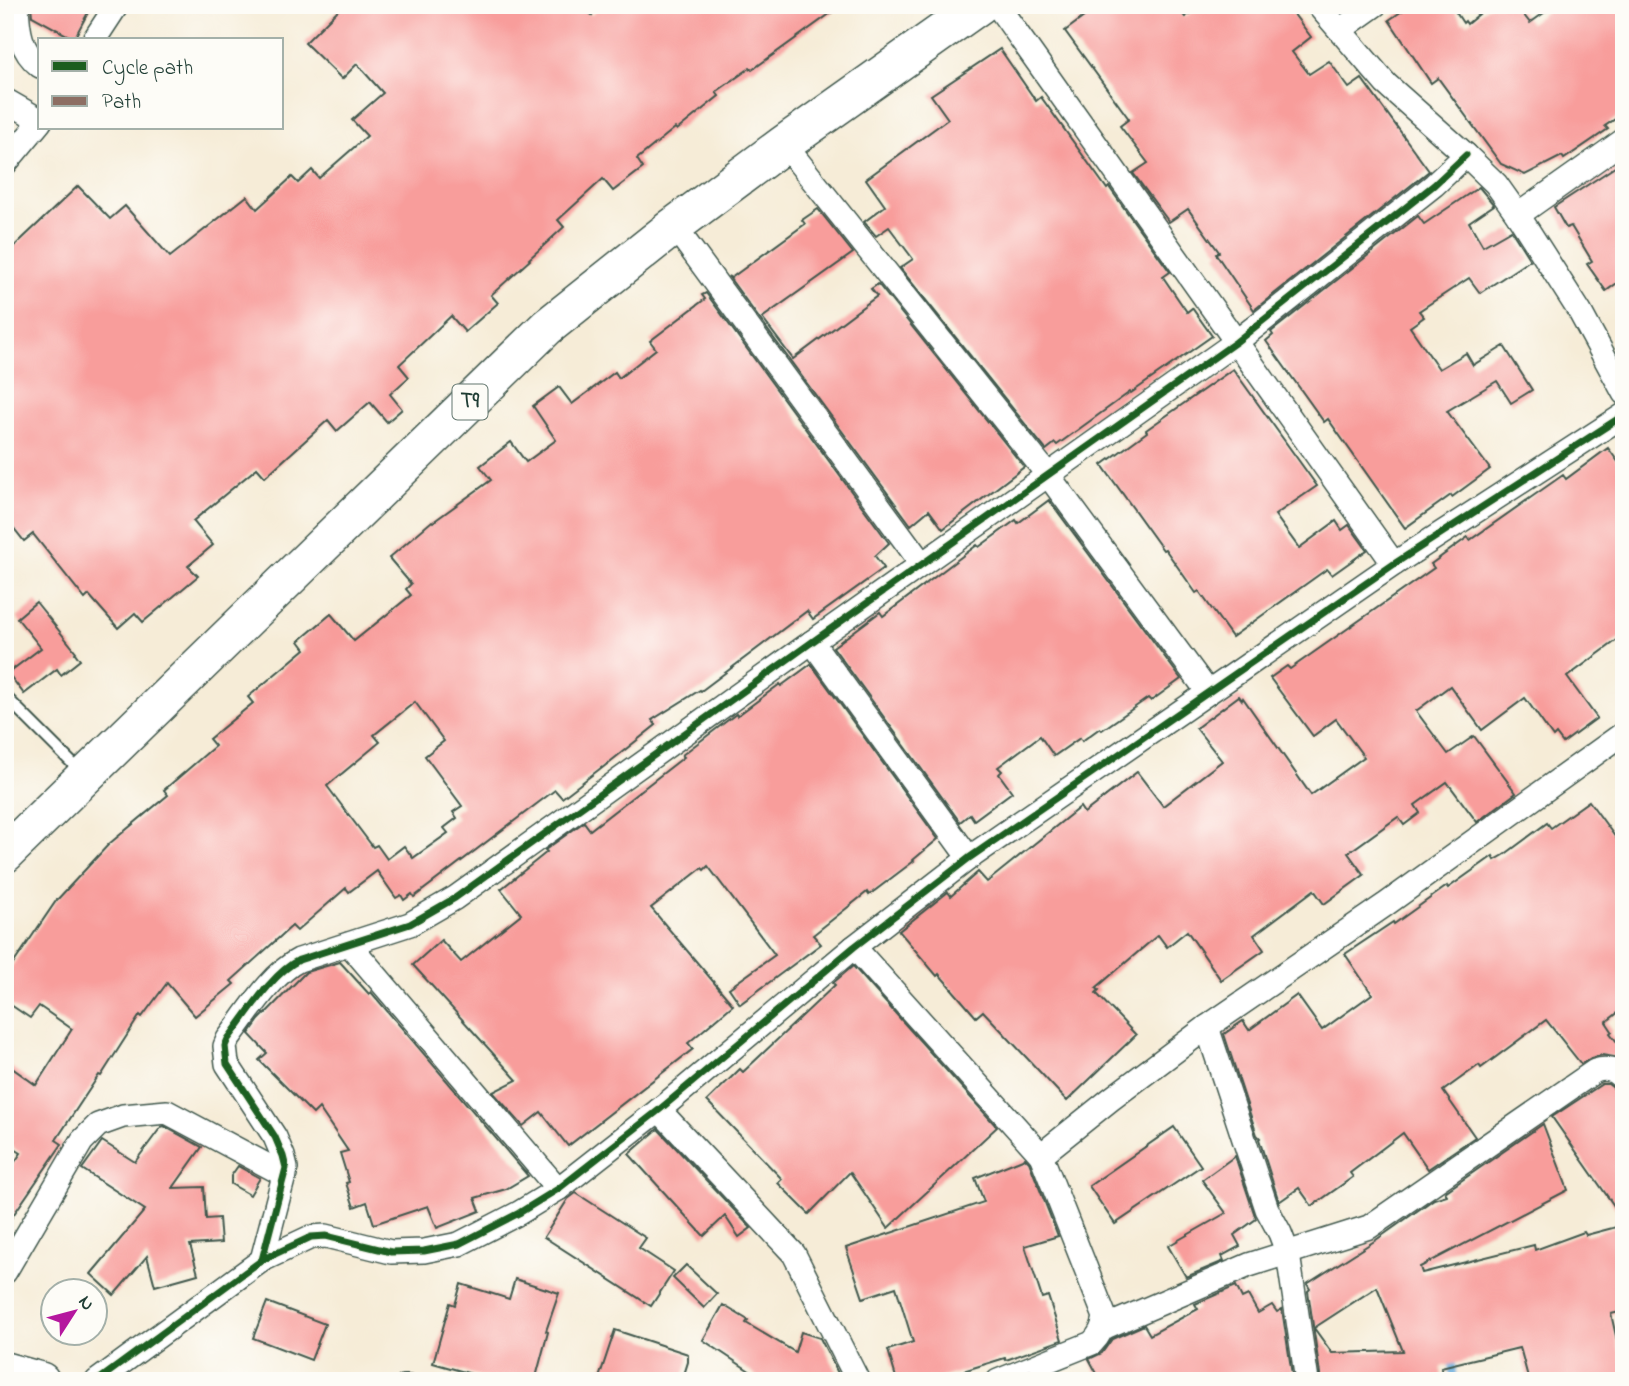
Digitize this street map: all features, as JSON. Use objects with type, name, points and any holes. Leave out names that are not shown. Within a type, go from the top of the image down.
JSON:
[{"type":"highway","name":"T9","points":[[5,853],[547,327],[674,226],[975,8]]},
{"type":"highway","points":[[5,1371],[41,1381]]},
{"type":"street","points":[[17,5],[20,38],[38,64]]},
{"type":"street","points":[[95,38],[117,5]]},
{"type":"street","points":[[1318,5],[1386,84],[1496,184],[1580,312],[1624,393]]},
{"type":"street","points":[[1340,30],[1375,5]]},
{"type":"street","points":[[975,8],[1236,342],[1394,564]]},
{"type":"street","points":[[5,100],[38,120]]},
{"type":"street","points":[[5,164],[38,123]]},
{"type":"street","points":[[1518,215],[1624,140]]},
{"type":"street","points":[[785,144],[1048,475],[1209,692]]},
{"type":"street","points":[[262,1261],[285,1175],[284,1156],[275,1136],[227,1064],[225,1046],[274,979],[299,960],[410,923],[455,898],[1236,342],[1434,185],[1466,155]]},
{"type":"street","points":[[674,226],[922,564]]},
{"type":"street","points":[[97,1381],[262,1261],[311,1237],[319,1236],[391,1252],[449,1247],[519,1213],[558,1189],[659,1110],[854,947],[969,858],[1394,564],[1624,415]]},
{"type":"street","points":[[812,642],[969,858]]},
{"type":"street","points":[[1041,1155],[1207,1027],[1385,905],[1624,733]]},
{"type":"street","points":[[349,944],[558,1189]]},
{"type":"street","points":[[854,947],[1041,1155],[1105,1317],[1103,1328],[1091,1343],[998,1381]]},
{"type":"street","points":[[1207,1027],[1266,1209],[1288,1254],[1307,1381]]},
{"type":"street","points":[[1103,1328],[1250,1265],[1369,1227],[1595,1071],[1610,1069],[1624,1080]]},
{"type":"street","points":[[659,1110],[794,1254],[858,1381]]},
{"type":"street","points":[[5,1272],[82,1142],[98,1125],[123,1116],[167,1112],[285,1175]]},
{"type":"lane","points":[[5,696],[85,776]]},
{"type":"lane","points":[[402,1381],[409,1381]]},
{"type":"building","points":[[31,5],[92,5],[75,38],[32,16]]},
{"type":"building","points":[[343,5],[579,5],[592,15],[598,5],[842,5],[752,70],[750,68],[716,92],[719,96],[637,159],[643,168],[613,191],[603,179],[558,220],[564,227],[491,295],[498,303],[465,332],[451,316],[399,365],[409,377],[390,394],[402,409],[387,422],[370,402],[337,431],[328,420],[265,477],[257,468],[193,521],[213,545],[188,566],[198,576],[143,622],[135,613],[118,628],[89,595],[85,599],[33,534],[24,541],[5,517],[5,255],[78,186],[110,219],[125,206],[170,257],[247,196],[257,209],[292,177],[298,183],[312,170],[319,178],[367,136],[352,120],[383,93],[357,64],[342,79],[305,43]]},
{"type":"building","points":[[1100,5],[1176,5],[1185,17],[1201,5],[1287,5],[1311,37],[1292,52],[1309,74],[1329,61],[1349,88],[1362,79],[1429,171],[1254,310],[1216,254],[1219,252],[1188,209],[1169,222],[1133,173],[1148,163],[1120,126],[1129,119],[1065,31]]},
{"type":"building","points":[[1411,5],[1451,5],[1463,23],[1465,21],[1467,24],[1490,5],[1516,5],[1530,23],[1555,5],[1624,5],[1624,113],[1605,126],[1608,129],[1564,159],[1562,156],[1525,175],[1501,164],[1438,78],[1431,83],[1389,20]]},
{"type":"building","points":[[1000,49],[1036,101],[1041,97],[1170,272],[1163,277],[1187,312],[1192,308],[1212,336],[1057,445],[1055,443],[1046,450],[900,268],[913,259],[889,227],[876,236],[864,222],[885,206],[866,179],[948,119],[931,95]]},
{"type":"building","points":[[1624,161],[1624,278],[1606,291],[1587,264],[1592,261],[1571,226],[1566,228],[1554,207]]},
{"type":"building","points":[[1479,187],[1494,205],[1469,222],[1483,246],[1511,230],[1530,260],[1480,293],[1469,278],[1419,311],[1424,317],[1410,327],[1439,369],[1466,353],[1473,365],[1504,346],[1532,390],[1511,403],[1497,381],[1447,411],[1490,469],[1405,528],[1328,419],[1324,422],[1266,341],[1273,335],[1271,332],[1418,216],[1424,224]]},
{"type":"building","points":[[818,209],[853,253],[762,318],[793,359],[877,296],[871,289],[878,284],[1024,467],[943,529],[929,510],[911,525],[728,276],[731,278],[805,224],[802,220]]},
{"type":"building","points":[[706,293],[889,543],[875,556],[884,568],[813,619],[807,611],[701,691],[652,720],[656,725],[562,798],[555,790],[414,897],[412,894],[404,900],[401,895],[396,898],[377,871],[349,892],[346,888],[297,931],[292,926],[231,981],[234,984],[195,1016],[167,983],[142,1017],[140,1015],[101,1076],[99,1075],[56,1140],[62,1144],[5,1227],[5,1176],[21,1153],[5,1143],[5,1063],[36,1085],[72,1029],[39,1006],[30,1018],[5,1001],[5,976],[56,901],[109,844],[168,795],[164,790],[215,746],[209,739],[253,703],[248,697],[305,649],[299,641],[331,614],[354,641],[411,595],[406,589],[411,584],[389,558],[432,521],[491,480],[480,466],[511,442],[526,462],[556,440],[533,406],[559,387],[572,404],[615,372],[619,378],[656,349],[650,341],[705,299],[702,295]],"holes":[[[415,702],[444,741],[425,756],[462,806],[453,812],[457,818],[444,828],[448,833],[413,858],[404,846],[387,859],[377,845],[373,847],[327,786],[380,742],[374,735]]]},
{"type":"building","points":[[1233,369],[1317,486],[1275,515],[1299,548],[1336,521],[1342,530],[1349,525],[1367,550],[1332,575],[1327,569],[1232,637],[1199,591],[1196,593],[1165,549],[1163,550],[1102,465],[1147,432],[1146,430]]},
{"type":"building","points":[[1608,448],[1624,470],[1624,635],[1567,677],[1597,718],[1563,743],[1556,734],[1553,737],[1525,698],[1482,730],[1450,686],[1416,711],[1448,754],[1474,736],[1516,793],[1477,822],[1447,782],[1415,805],[1420,813],[1404,825],[1398,817],[1348,853],[1364,875],[1324,904],[1314,890],[1254,935],[1264,950],[1221,980],[1187,931],[1167,947],[1158,935],[1096,988],[1099,990],[1096,993],[1136,1035],[1067,1101],[983,1011],[976,1017],[899,931],[948,892],[951,896],[978,872],[987,882],[1080,807],[1084,813],[1137,772],[1163,806],[1222,761],[1196,728],[1239,696],[1311,795],[1364,757],[1336,719],[1313,736],[1270,678],[1287,666],[1290,669],[1434,568],[1431,564],[1468,537],[1470,540],[1563,475],[1566,479]]},
{"type":"building","points":[[1049,500],[1181,679],[1151,701],[1148,698],[1102,730],[1100,728],[1082,741],[1080,738],[1054,756],[1040,736],[998,767],[1002,771],[999,774],[1012,792],[974,820],[970,814],[960,822],[833,647],[880,612],[883,616],[977,545],[979,547],[1016,520],[1018,523]]},
{"type":"building","points":[[36,602],[80,660],[61,675],[57,669],[24,694],[8,673],[41,648],[17,618]]},
{"type":"building","points":[[811,664],[938,839],[914,861],[869,895],[867,892],[813,935],[821,944],[740,1004],[729,988],[775,955],[708,866],[704,870],[702,868],[651,908],[733,1005],[688,1043],[693,1049],[568,1146],[541,1112],[523,1126],[493,1092],[517,1080],[413,965],[441,940],[461,962],[521,914],[501,889],[547,852],[545,850],[584,822],[590,830],[736,714],[737,716]]},
{"type":"building","points":[[1589,801],[1624,849],[1624,1008],[1606,1022],[1612,1031],[1610,1033],[1624,1051],[1624,1061],[1602,1055],[1581,1064],[1546,1020],[1481,1068],[1479,1065],[1443,1091],[1475,1137],[1428,1169],[1403,1133],[1350,1173],[1353,1177],[1312,1206],[1299,1188],[1279,1202],[1224,1034],[1243,1021],[1249,1030],[1297,995],[1322,1030],[1372,994],[1345,954],[1493,856],[1495,860],[1504,855],[1547,823],[1551,828]]},
{"type":"building","points":[[340,962],[369,994],[371,992],[528,1176],[506,1189],[475,1198],[480,1211],[437,1228],[428,1206],[374,1224],[367,1202],[354,1207],[340,1153],[348,1151],[319,1108],[313,1114],[259,1060],[267,1053],[249,1034],[259,1020],[306,972]]},
{"type":"building","points":[[853,966],[997,1127],[888,1228],[850,1172],[809,1214],[778,1183],[782,1179],[707,1101],[740,1069],[743,1072]]},
{"type":"building","points":[[1602,1084],[1608,1084],[1624,1094],[1624,1220],[1552,1117]]},
{"type":"building","points":[[1543,1124],[1568,1190],[1420,1267],[1422,1273],[1534,1245],[1535,1250],[1584,1232],[1586,1235],[1624,1225],[1624,1257],[1618,1259],[1624,1280],[1624,1311],[1611,1314],[1624,1381],[1529,1381],[1519,1348],[1441,1367],[1442,1381],[1321,1381],[1308,1291],[1310,1289],[1307,1284],[1434,1199],[1447,1195],[1445,1192]],"holes":[[[1377,1287],[1403,1351],[1332,1353],[1314,1328]]]},
{"type":"building","points":[[164,1126],[202,1147],[173,1188],[204,1187],[206,1219],[219,1218],[221,1243],[190,1245],[198,1274],[155,1286],[147,1256],[114,1295],[108,1290],[108,1278],[95,1278],[91,1274],[145,1210],[82,1169],[102,1141],[135,1162]]},
{"type":"building","points":[[1174,1127],[1201,1166],[1115,1224],[1089,1186]]},
{"type":"building","points":[[658,1129],[751,1228],[739,1237],[725,1216],[704,1236],[629,1154]]},
{"type":"building","points":[[1235,1156],[1256,1219],[1234,1235],[1240,1246],[1222,1256],[1224,1261],[1186,1277],[1168,1246],[1226,1213],[1202,1180]]},
{"type":"building","points":[[1025,1158],[1029,1162],[1058,1236],[1025,1246],[1042,1298],[1048,1296],[1062,1340],[1006,1360],[1005,1358],[931,1381],[897,1381],[888,1350],[913,1342],[896,1287],[863,1298],[846,1248],[984,1202],[975,1178]]},
{"type":"building","points":[[238,1166],[260,1178],[250,1195],[231,1184],[231,1176]]},
{"type":"building","points":[[576,1193],[646,1238],[639,1248],[674,1271],[651,1306],[544,1237],[568,1199]]},
{"type":"building","points":[[686,1265],[717,1294],[704,1308],[673,1278]]},
{"type":"building","points":[[515,1279],[559,1293],[546,1331],[548,1332],[535,1381],[496,1381],[433,1363],[450,1303],[455,1305],[461,1284],[509,1299]]},
{"type":"building","points":[[1236,1286],[1242,1298],[1248,1295],[1258,1313],[1272,1305],[1277,1312],[1282,1309],[1293,1381],[1101,1381],[1089,1359],[1102,1353],[1112,1339],[1144,1325],[1150,1335],[1198,1309],[1195,1304]]},
{"type":"building","points":[[267,1302],[325,1324],[311,1360],[253,1338]]},
{"type":"building","points":[[723,1305],[748,1320],[746,1323],[795,1352],[801,1332],[820,1338],[842,1381],[763,1381],[703,1340]]},
{"type":"building","points":[[615,1330],[688,1354],[682,1381],[598,1381]]},
{"type":"waterway","points":[[1452,1358],[1453,1381]]},
{"type":"marked path","points":[[1028,1370],[1030,1381]]},
{"type":"cycle path","points":[[262,1260],[286,1168],[275,1137],[227,1064],[225,1046],[251,1007],[279,975],[299,960],[410,924],[455,898],[1236,342],[1434,185],[1466,155]]},
{"type":"cycle path","points":[[97,1381],[262,1260],[311,1237],[326,1236],[391,1252],[424,1251],[459,1244],[558,1189],[659,1110],[854,947],[969,858],[1394,564],[1624,415]]}]
